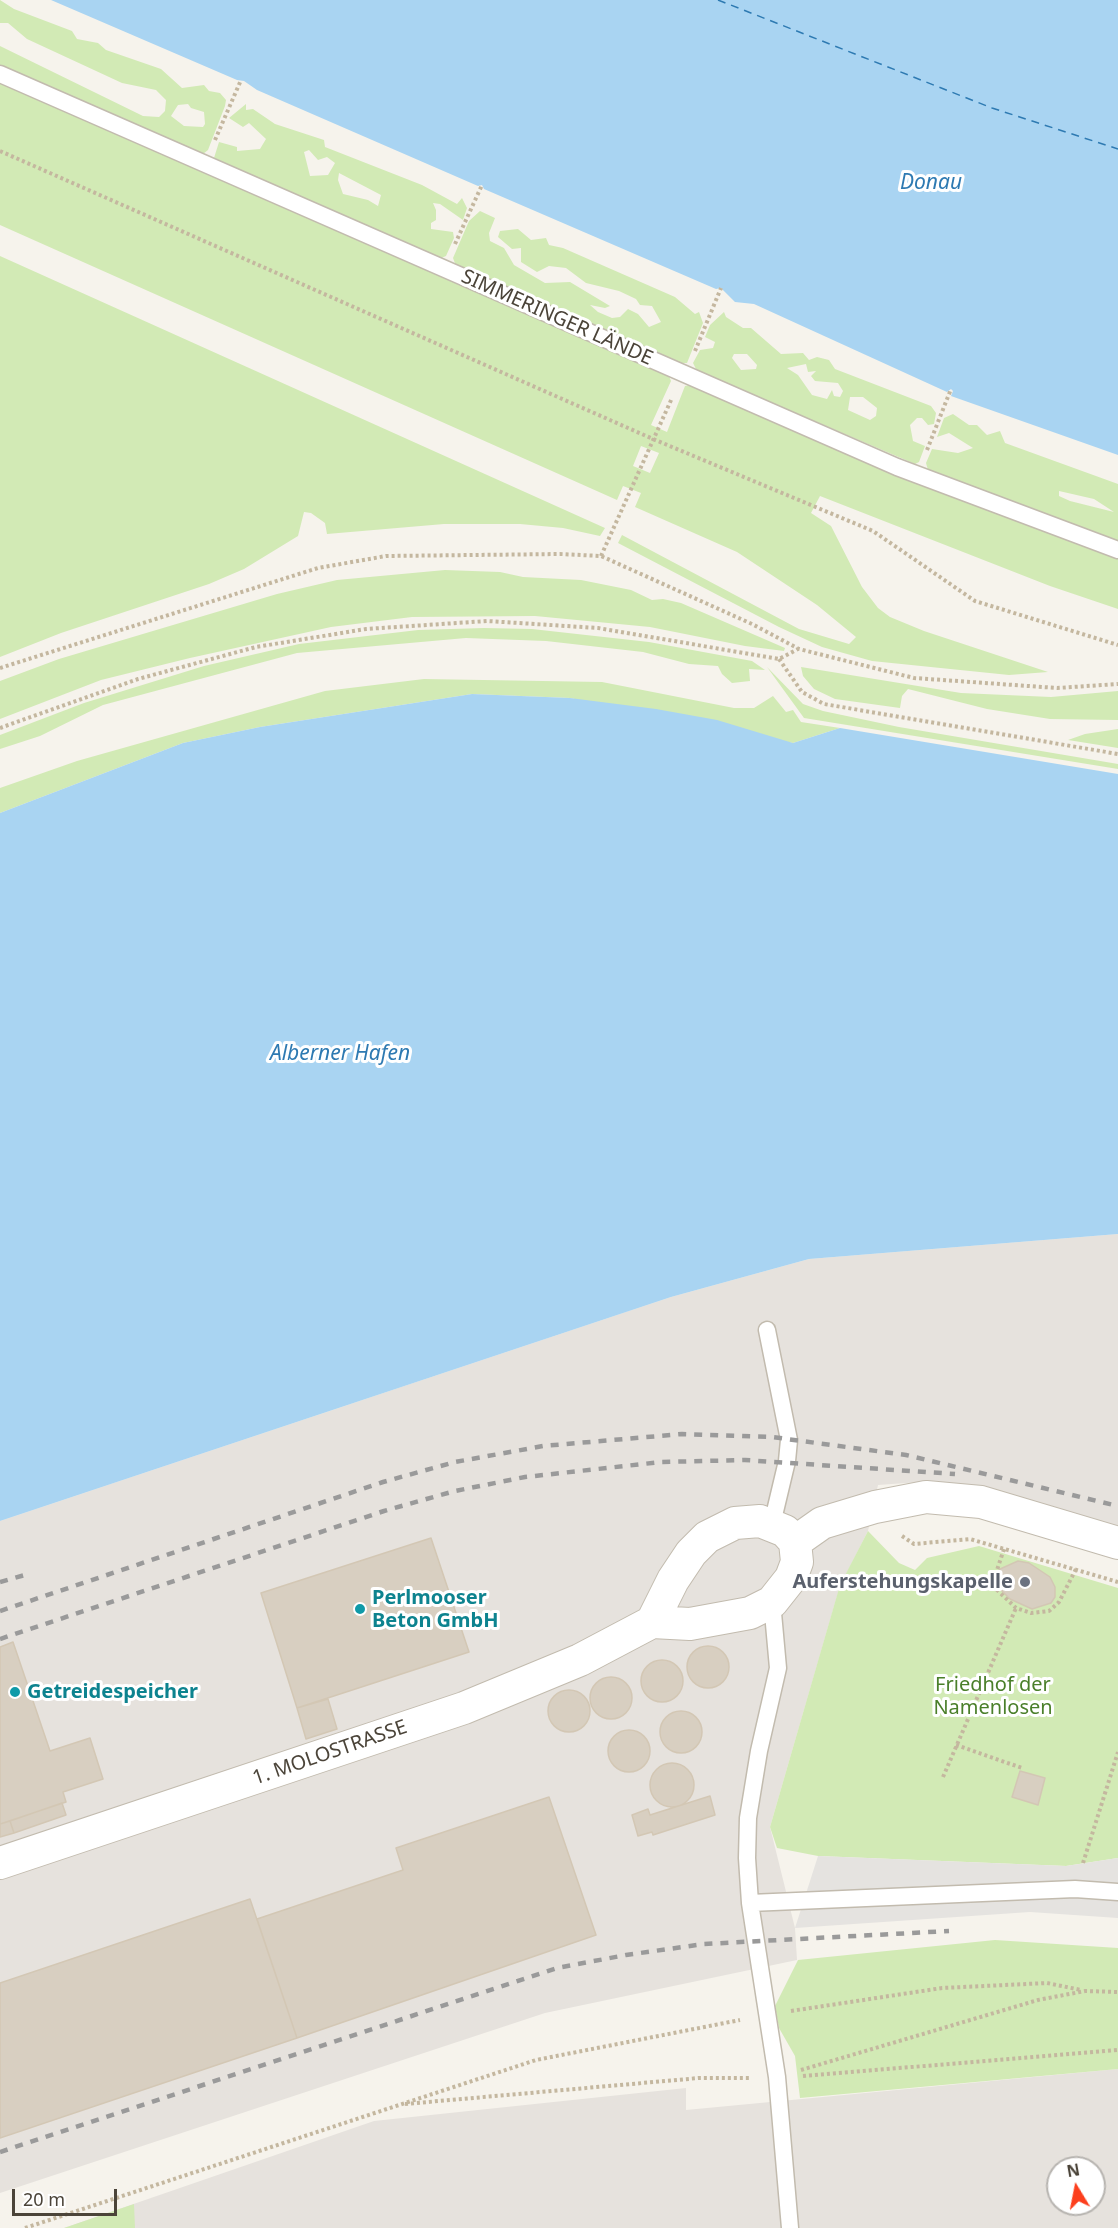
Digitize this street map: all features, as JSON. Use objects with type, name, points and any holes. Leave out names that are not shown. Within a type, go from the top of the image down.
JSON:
[{"type":"street","points":[[784,1533],[875,1507],[926,1497],[981,1502],[1118,1543]]},
{"type":"street","points":[[760,1521],[784,1533],[797,1562],[791,1578],[771,1602],[750,1613],[721,1620],[690,1624],[652,1622],[673,1580],[691,1553],[707,1537],[735,1523],[760,1521]]},
{"type":"street","name":"1. MOLOSTRASSE","points":[[0,1863],[464,1708],[580,1660],[652,1622]]},
{"type":"lane","name":"SIMMERINGER LÄNDE","points":[[0,74],[897,467],[1118,550]]},
{"type":"lane","points":[[767,1330],[789,1440],[784,1533]]},
{"type":"lane","points":[[771,1602],[778,1668],[759,1750],[748,1818],[750,1903],[777,2078],[790,2228]]},
{"type":"lane","points":[[750,1903],[1075,1889],[1118,1892]]},
{"type":"path","points":[[214,144],[242,80]]},
{"type":"path","points":[[0,151],[653,439],[873,531],[975,601],[1118,645]]},
{"type":"path","points":[[453,249],[482,185]]},
{"type":"path","points":[[694,354],[721,288]]},
{"type":"path","points":[[601,556],[676,389]]},
{"type":"path","points":[[926,453],[951,389]]},
{"type":"path","points":[[0,668],[114,630],[329,566],[386,556],[601,556],[752,624],[799,649],[914,678],[1057,688],[1118,684]]},
{"type":"path","points":[[0,728],[138,679],[256,646],[366,630],[487,621],[598,628],[779,659],[799,649]]},
{"type":"path","points":[[779,659],[802,692],[824,704],[1118,754]]},
{"type":"path","points":[[903,1537],[914,1544],[970,1539],[1118,1582]]},
{"type":"path","points":[[1004,1549],[997,1570],[996,1589],[1016,1608],[1031,1613],[1049,1611],[1059,1602],[1076,1569]]},
{"type":"path","points":[[943,1777],[1016,1608]]},
{"type":"path","points":[[956,1745],[1022,1768]]},
{"type":"path","points":[[1082,1867],[1118,1752]]},
{"type":"path","points":[[783,2012],[942,1988],[1047,1983],[1085,1991],[1118,1992]]},
{"type":"path","points":[[777,2078],[988,2014],[1038,2000],[1085,1991]]},
{"type":"path","points":[[25,2228],[536,2060],[740,2020]]},
{"type":"path","points":[[395,2105],[699,2078],[777,2078],[868,2073],[1028,2056],[1118,2050]]},
{"type":"shaded area","points":[[1118,1234],[1118,1529],[993,1490],[934,1481],[878,1485],[868,1531],[840,1586],[770,1827],[795,1928],[797,1960],[545,2013],[0,2193],[0,1521],[671,1297],[809,1259]]},
{"type":"shaded area","points":[[818,1856],[1066,1866],[1118,1858],[1118,1918],[1030,1912],[795,1928]]},
{"type":"shaded area","points":[[1118,2069],[1118,2228],[64,2228],[374,2121],[686,2088],[686,2110]]},
{"type":"green space","points":[[0,0],[14,9],[72,31],[77,39],[98,43],[106,50],[161,69],[182,88],[204,85],[209,91],[220,93],[226,100],[225,106],[208,150],[203,154],[0,65],[0,46],[143,116],[159,117],[165,111],[166,100],[156,90],[122,83],[27,39],[8,23],[0,23]],"holes":[[[188,104],[191,108],[204,112],[203,127],[184,126],[171,116],[178,105]]]},
{"type":"green space","points":[[0,81],[669,376],[671,381],[651,425],[667,432],[685,386],[690,385],[1118,556],[1118,609],[1050,586],[820,496],[811,513],[831,526],[862,587],[878,608],[890,617],[924,631],[1048,672],[1009,675],[872,661],[822,647],[618,543],[622,535],[799,629],[849,644],[856,637],[817,605],[737,552],[635,507],[641,493],[623,486],[617,500],[0,225]],"holes":[[[641,446],[659,453],[650,473],[633,466]]]},
{"type":"green space","points":[[246,104],[246,110],[253,109],[275,124],[324,140],[325,147],[422,185],[457,204],[462,198],[467,208],[463,220],[440,204],[433,203],[436,220],[431,223],[431,229],[453,232],[454,238],[446,256],[439,259],[214,158],[219,142],[237,147],[237,151],[260,149],[266,139],[249,123],[243,127],[229,118]],"holes":[[[309,150],[318,160],[327,157],[335,163],[328,175],[310,176],[304,152]],[[339,173],[381,195],[378,206],[368,200],[343,194],[338,180]]]},
{"type":"green space","points":[[480,211],[495,218],[489,233],[490,241],[504,248],[514,265],[545,283],[570,282],[610,306],[605,308],[590,305],[598,312],[612,318],[620,317],[628,309],[638,314],[649,327],[661,322],[652,306],[640,305],[636,299],[619,291],[586,283],[566,268],[549,266],[537,272],[521,262],[521,248],[512,249],[498,237],[500,231],[518,229],[531,240],[546,238],[549,245],[563,248],[675,297],[695,314],[699,312],[703,323],[687,363],[679,363],[456,266],[453,258],[469,221]]},
{"type":"green space","points":[[0,256],[605,528],[600,536],[563,528],[520,524],[444,524],[327,534],[325,523],[311,513],[304,512],[298,536],[244,569],[209,584],[61,633],[0,657]]},
{"type":"green space","points":[[724,312],[726,317],[743,328],[751,328],[781,354],[803,353],[809,360],[817,357],[829,360],[835,369],[931,406],[936,413],[934,424],[928,425],[922,418],[917,418],[910,425],[913,441],[925,446],[919,462],[915,464],[697,371],[693,363],[700,350],[713,348],[715,342],[705,337],[710,325]],"holes":[[[734,354],[747,354],[757,365],[756,369],[741,370],[732,358]],[[806,364],[808,372],[816,371],[811,376],[815,381],[838,383],[843,391],[840,397],[834,396],[832,390],[827,399],[812,395],[798,375],[787,368]],[[850,397],[863,397],[877,408],[876,416],[870,420],[848,410]]]},
{"type":"green space","points":[[953,414],[969,425],[977,425],[987,435],[1000,431],[1005,443],[1118,484],[1118,541],[1059,521],[928,470],[926,463],[932,449],[958,453],[973,448],[949,433],[937,437],[944,418]],"holes":[[[1059,491],[1094,499],[1114,512],[1070,501],[1059,496]]]},
{"type":"green space","points":[[445,570],[500,572],[523,577],[581,580],[631,590],[652,600],[663,599],[681,603],[785,648],[784,651],[745,646],[650,627],[535,616],[412,617],[331,627],[101,680],[0,719],[0,681],[59,659],[277,594],[337,580]]},
{"type":"green space","points":[[532,629],[649,642],[752,661],[765,670],[749,669],[750,681],[732,683],[722,674],[718,666],[689,664],[643,652],[546,641],[466,638],[297,653],[103,705],[40,736],[0,749],[0,735],[84,703],[204,666],[299,644],[418,630]]},
{"type":"green space","points":[[767,667],[803,704],[823,711],[899,727],[1118,764],[1118,769],[804,718]]},
{"type":"green space","points":[[801,667],[961,693],[1051,697],[1118,691],[1118,720],[1050,719],[987,709],[908,689],[902,696],[900,708],[835,699],[814,689],[803,676]]},
{"type":"green space","points":[[424,679],[602,682],[734,708],[754,708],[773,696],[786,712],[793,710],[801,722],[840,728],[793,743],[570,698],[472,694],[260,727],[183,743],[0,813],[0,788],[77,761],[325,691]]},
{"type":"green space","points":[[1118,729],[1118,748],[1068,740],[1085,734]]},
{"type":"green space","name":"Friedhof der Namenlosen","points":[[868,1531],[899,1563],[915,1570],[927,1558],[979,1546],[1118,1588],[1118,1858],[1066,1866],[818,1856],[777,1848],[770,1827],[840,1585]]},
{"type":"green space","points":[[995,1940],[1118,1948],[1118,2069],[800,2098],[795,2056],[779,2028],[775,2006],[798,1960]]},
{"type":"green space","points":[[134,2204],[135,2228],[64,2228]]},
{"type":"water","name":"Donau","points":[[51,0],[1118,0],[1118,455],[951,396],[953,391],[951,389],[947,392],[754,304],[735,302],[721,288],[716,289],[484,189],[482,185],[478,186],[257,90],[244,81]]},
{"type":"water","name":"Alberner Hafen","points":[[472,694],[570,698],[656,709],[717,720],[793,743],[840,728],[1118,774],[1118,1234],[809,1259],[671,1297],[0,1521],[0,813],[183,743],[260,727]]},
{"type":"building","name":"Perlmooser Beton GmbH","points":[[431,1538],[469,1652],[297,1708],[261,1593]]},
{"type":"building","name":"Auferstehungskapelle","points":[[1018,1561],[1029,1563],[1050,1577],[1055,1587],[1055,1597],[1051,1603],[1032,1609],[1010,1599],[999,1588],[997,1577],[1000,1569]]},
{"type":"building","name":"Getreidespeicher","points":[[13,1642],[50,1751],[90,1738],[103,1779],[63,1792],[66,1802],[0,1824],[0,1647]]},
{"type":"building","points":[[708,1646],[716,1647],[723,1652],[728,1659],[728,1675],[723,1682],[716,1687],[708,1688],[700,1687],[693,1682],[688,1675],[687,1667],[688,1659],[693,1652],[700,1647]]},
{"type":"building","points":[[662,1660],[670,1661],[677,1666],[682,1673],[682,1689],[677,1696],[670,1701],[662,1702],[654,1701],[647,1696],[642,1689],[641,1681],[642,1673],[647,1666],[654,1661]]},
{"type":"building","points":[[611,1677],[619,1678],[626,1683],[631,1690],[631,1706],[626,1713],[619,1718],[611,1719],[603,1718],[596,1713],[591,1706],[590,1698],[591,1690],[596,1683],[603,1678]]},
{"type":"building","points":[[569,1690],[577,1691],[584,1696],[589,1703],[589,1719],[584,1726],[577,1731],[569,1732],[561,1731],[554,1726],[549,1719],[548,1711],[549,1703],[554,1696],[561,1691]]},
{"type":"building","points":[[328,1699],[337,1729],[306,1739],[297,1708]]},
{"type":"building","points":[[681,1711],[689,1712],[696,1717],[701,1724],[701,1740],[696,1747],[689,1752],[681,1753],[673,1752],[666,1747],[661,1740],[660,1732],[661,1724],[666,1717],[673,1712]]},
{"type":"building","points":[[629,1730],[637,1731],[644,1736],[649,1743],[649,1759],[644,1766],[637,1771],[629,1772],[621,1771],[614,1766],[609,1759],[608,1751],[609,1743],[614,1736],[621,1731]]},
{"type":"building","points":[[672,1763],[687,1770],[694,1785],[687,1800],[672,1807],[657,1800],[650,1785],[657,1770]]},
{"type":"building","points":[[1020,1771],[1045,1778],[1038,1805],[1012,1797]]},
{"type":"building","points":[[710,1796],[715,1815],[653,1835],[652,1832],[638,1836],[632,1815],[648,1809],[650,1815]]},
{"type":"building","points":[[549,1797],[596,1935],[297,2038],[257,1919],[403,1870],[396,1848]]},
{"type":"building","points":[[62,1803],[66,1815],[14,1833],[10,1821]]},
{"type":"building","points":[[10,1821],[14,1833],[0,1837],[0,1824]]},
{"type":"building","points":[[250,1899],[297,2038],[0,2138],[0,1983]]},
{"type":"ferry route","points":[[718,0],[992,108],[1118,149]]},
{"type":"railway","points":[[0,1611],[383,1482],[455,1462],[543,1446],[682,1434],[772,1437],[906,1455],[1118,1506]]},
{"type":"railway","points":[[0,1639],[384,1511],[455,1491],[525,1477],[661,1462],[745,1460],[955,1474]]},
{"type":"railway","points":[[0,1582],[25,1575]]},
{"type":"railway","points":[[0,2152],[557,1968],[704,1944],[949,1931]]},
{"type":"place","name":"Auferstehungskapelle","points":[[1025,1582]]},
{"type":"place","name":"Perlmooser Beton GmbH","points":[[360,1609]]},
{"type":"place","name":"Getreidespeicher","points":[[15,1692]]}]
